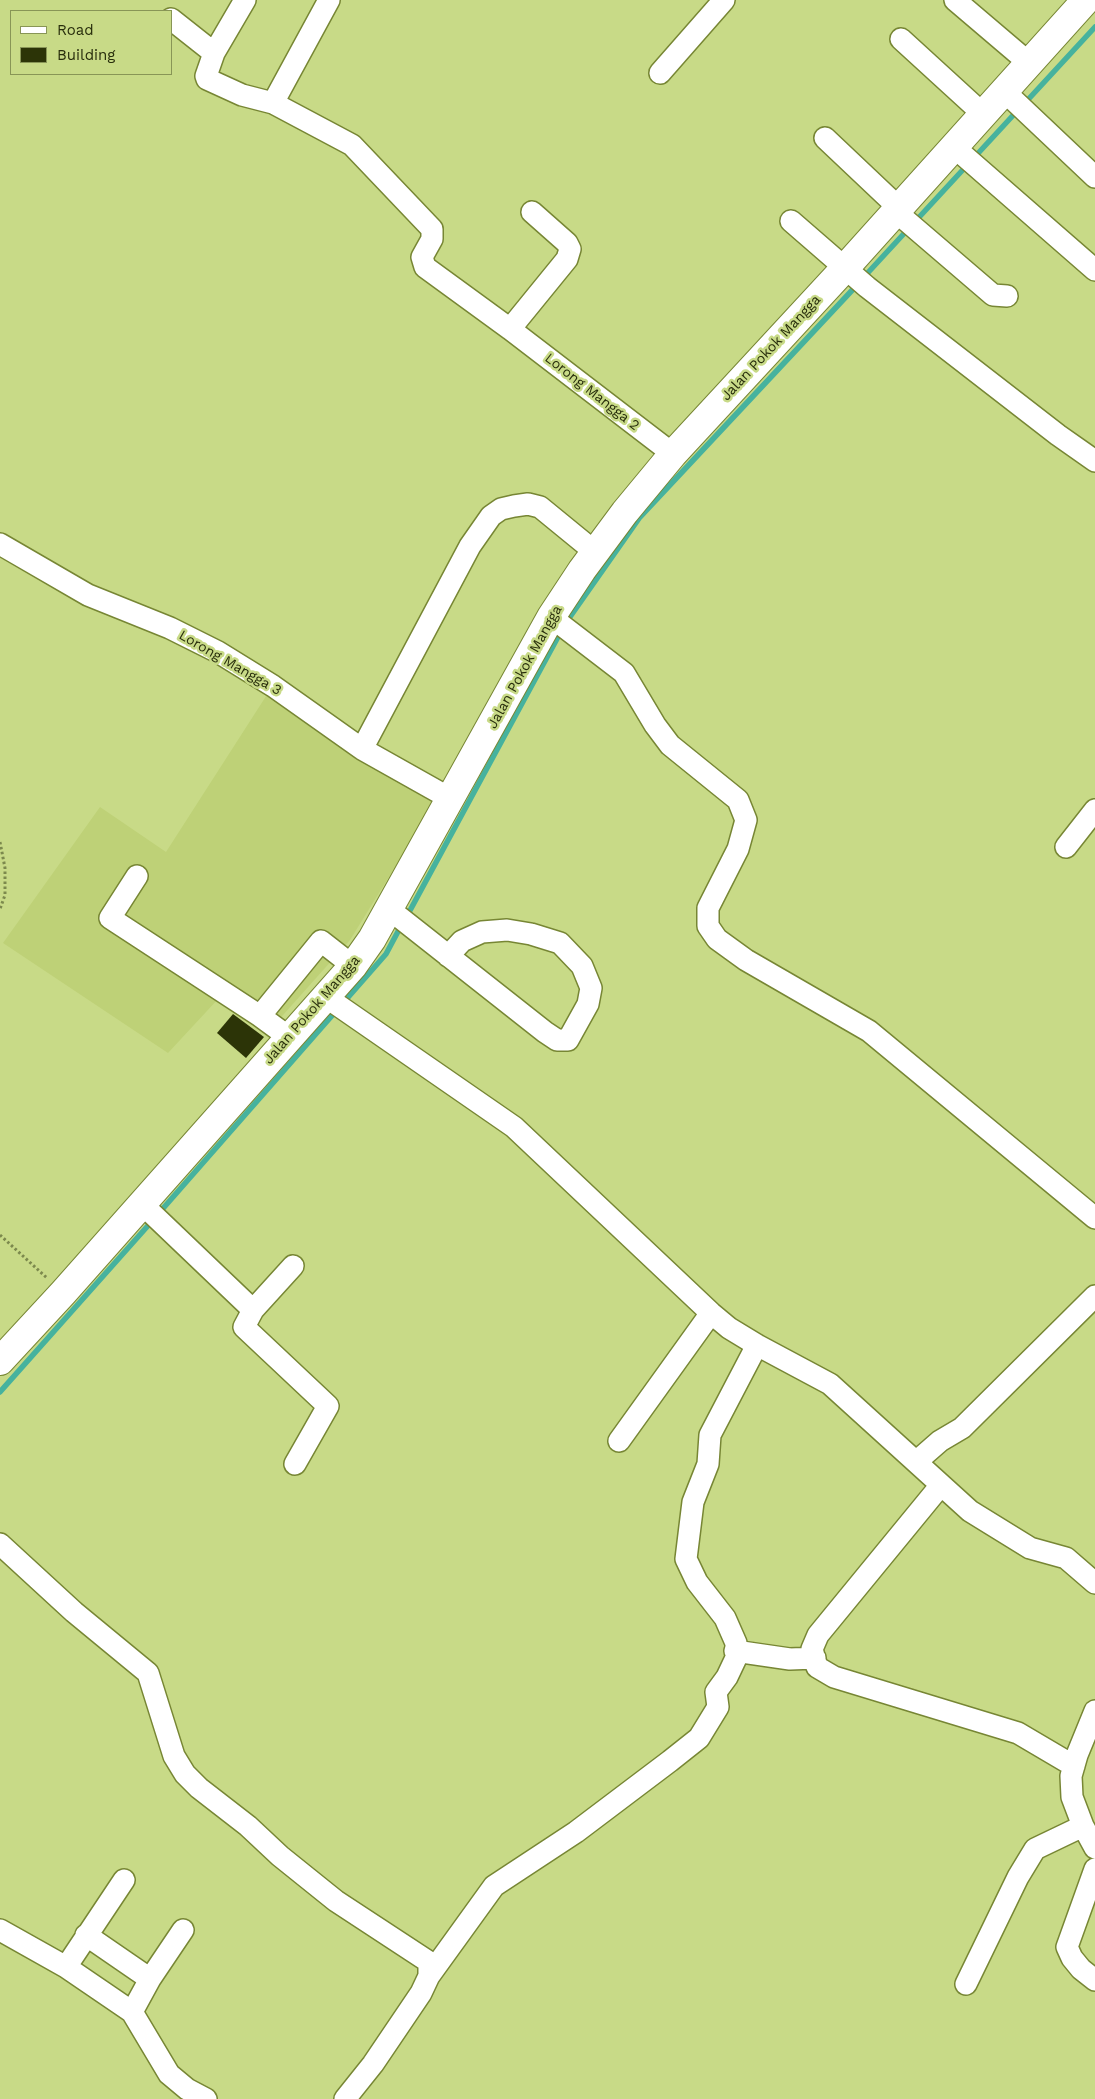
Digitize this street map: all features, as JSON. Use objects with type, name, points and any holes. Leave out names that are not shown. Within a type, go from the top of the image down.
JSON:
[{"type":"main road","name":"Jalan Pokok Mangga","points":[[0,1361],[290,1038],[336,1004],[352,966],[372,939],[399,918],[451,799],[595,552],[673,454],[855,276],[904,217],[965,156],[983,114],[1015,101],[1029,63],[1086,0]]},
{"type":"street","points":[[245,0],[214,53],[206,76],[207,79],[242,95],[273,103],[329,0]]},
{"type":"street","points":[[660,72],[724,0]]},
{"type":"street","points":[[955,0],[1029,63]]},
{"type":"street","points":[[172,20],[214,53]]},
{"type":"street","points":[[901,39],[983,114]]},
{"type":"street","points":[[1015,101],[1095,177]]},
{"type":"street","name":"Lorong Mangga 2","points":[[273,103],[352,145],[432,229],[432,239],[422,257],[424,267],[510,329],[673,454]]},
{"type":"street","points":[[825,138],[904,217],[993,295],[1007,296]]},
{"type":"street","points":[[965,156],[1095,270]]},
{"type":"street","points":[[510,329],[567,259],[570,249],[568,243],[532,212]]},
{"type":"street","points":[[791,221],[855,276],[1058,435],[1095,460]]},
{"type":"street","points":[[362,749],[470,546],[492,516],[501,509],[514,506],[528,504],[540,507],[595,552]]},
{"type":"street","name":"Lorong Mangga 3","points":[[0,544],[88,595],[170,628],[218,652],[272,686],[362,749],[451,799]]},
{"type":"street","points":[[555,620],[624,673],[670,746],[738,800],[746,820],[738,849],[708,908],[708,926],[717,939],[746,960],[869,1031],[1095,1218]]},
{"type":"street","points":[[1066,847],[1095,810]]},
{"type":"street","points":[[137,876],[110,918],[260,1016],[290,1038]]},
{"type":"street","points":[[399,918],[545,1032],[557,1040],[568,1040],[588,1004],[591,988],[582,966],[560,943],[531,934],[507,930],[482,932],[462,941],[448,956]]},
{"type":"street","points":[[260,1016],[321,941],[352,966]]},
{"type":"street","points":[[336,1004],[514,1127],[729,1328],[756,1345],[830,1384],[970,1511],[1030,1548],[1066,1558],[1095,1583]]},
{"type":"street","points":[[142,1204],[253,1310]]},
{"type":"street","points":[[293,1266],[253,1310],[244,1327],[328,1406],[295,1464]]},
{"type":"street","points":[[916,1462],[940,1441],[962,1428],[1095,1296]]},
{"type":"street","points":[[619,1441],[711,1313]]},
{"type":"street","points":[[345,2099],[373,2064],[421,1993],[430,1976],[494,1886],[576,1832],[699,1738],[718,1707],[716,1692],[736,1658],[736,1643],[725,1618],[697,1582],[686,1559],[693,1502],[708,1464],[710,1435],[756,1345]]},
{"type":"street","points":[[941,1485],[818,1635],[812,1650],[817,1667],[834,1677],[1018,1733],[1074,1766]]},
{"type":"street","points":[[0,1544],[74,1612],[148,1673],[174,1756],[185,1774],[198,1788],[248,1826],[280,1856],[336,1901],[429,1962],[430,1976]]},
{"type":"street","points":[[736,1652],[790,1659],[815,1658]]},
{"type":"street","points":[[1095,1711],[1071,1776],[1072,1797],[1083,1826],[1095,1848]]},
{"type":"street","points":[[966,1984],[1018,1876],[1035,1849],[1083,1826]]},
{"type":"street","points":[[1095,1870],[1067,1947],[1072,1958],[1081,1969],[1095,1980]]},
{"type":"street","points":[[66,1967],[124,1880]]},
{"type":"street","points":[[0,1930],[66,1967],[132,2012],[169,2074],[187,2089],[206,2099]]},
{"type":"street","points":[[132,2012],[150,1979],[183,1930]]},
{"type":"street","points":[[86,1935],[150,1979]]},
{"type":"path","points":[[0,842],[5,868],[5,895],[0,909]]},
{"type":"path","points":[[0,1235],[63,1293]]},
{"type":"shaded area","points":[[270,690],[437,799],[350,940],[267,1033],[219,998],[168,1053],[3,943],[100,807],[166,852]]},
{"type":"building","points":[[233,1014],[264,1037],[246,1058],[217,1033]]},
{"type":"waterway","points":[[1024,104],[1095,27]]},
{"type":"waterway","points":[[863,278],[1018,110]]},
{"type":"waterway","points":[[407,916],[565,624],[640,517],[857,285]]},
{"type":"waterway","points":[[159,1213],[386,954],[402,924]]},
{"type":"waterway","points":[[0,1392],[153,1220]]}]
